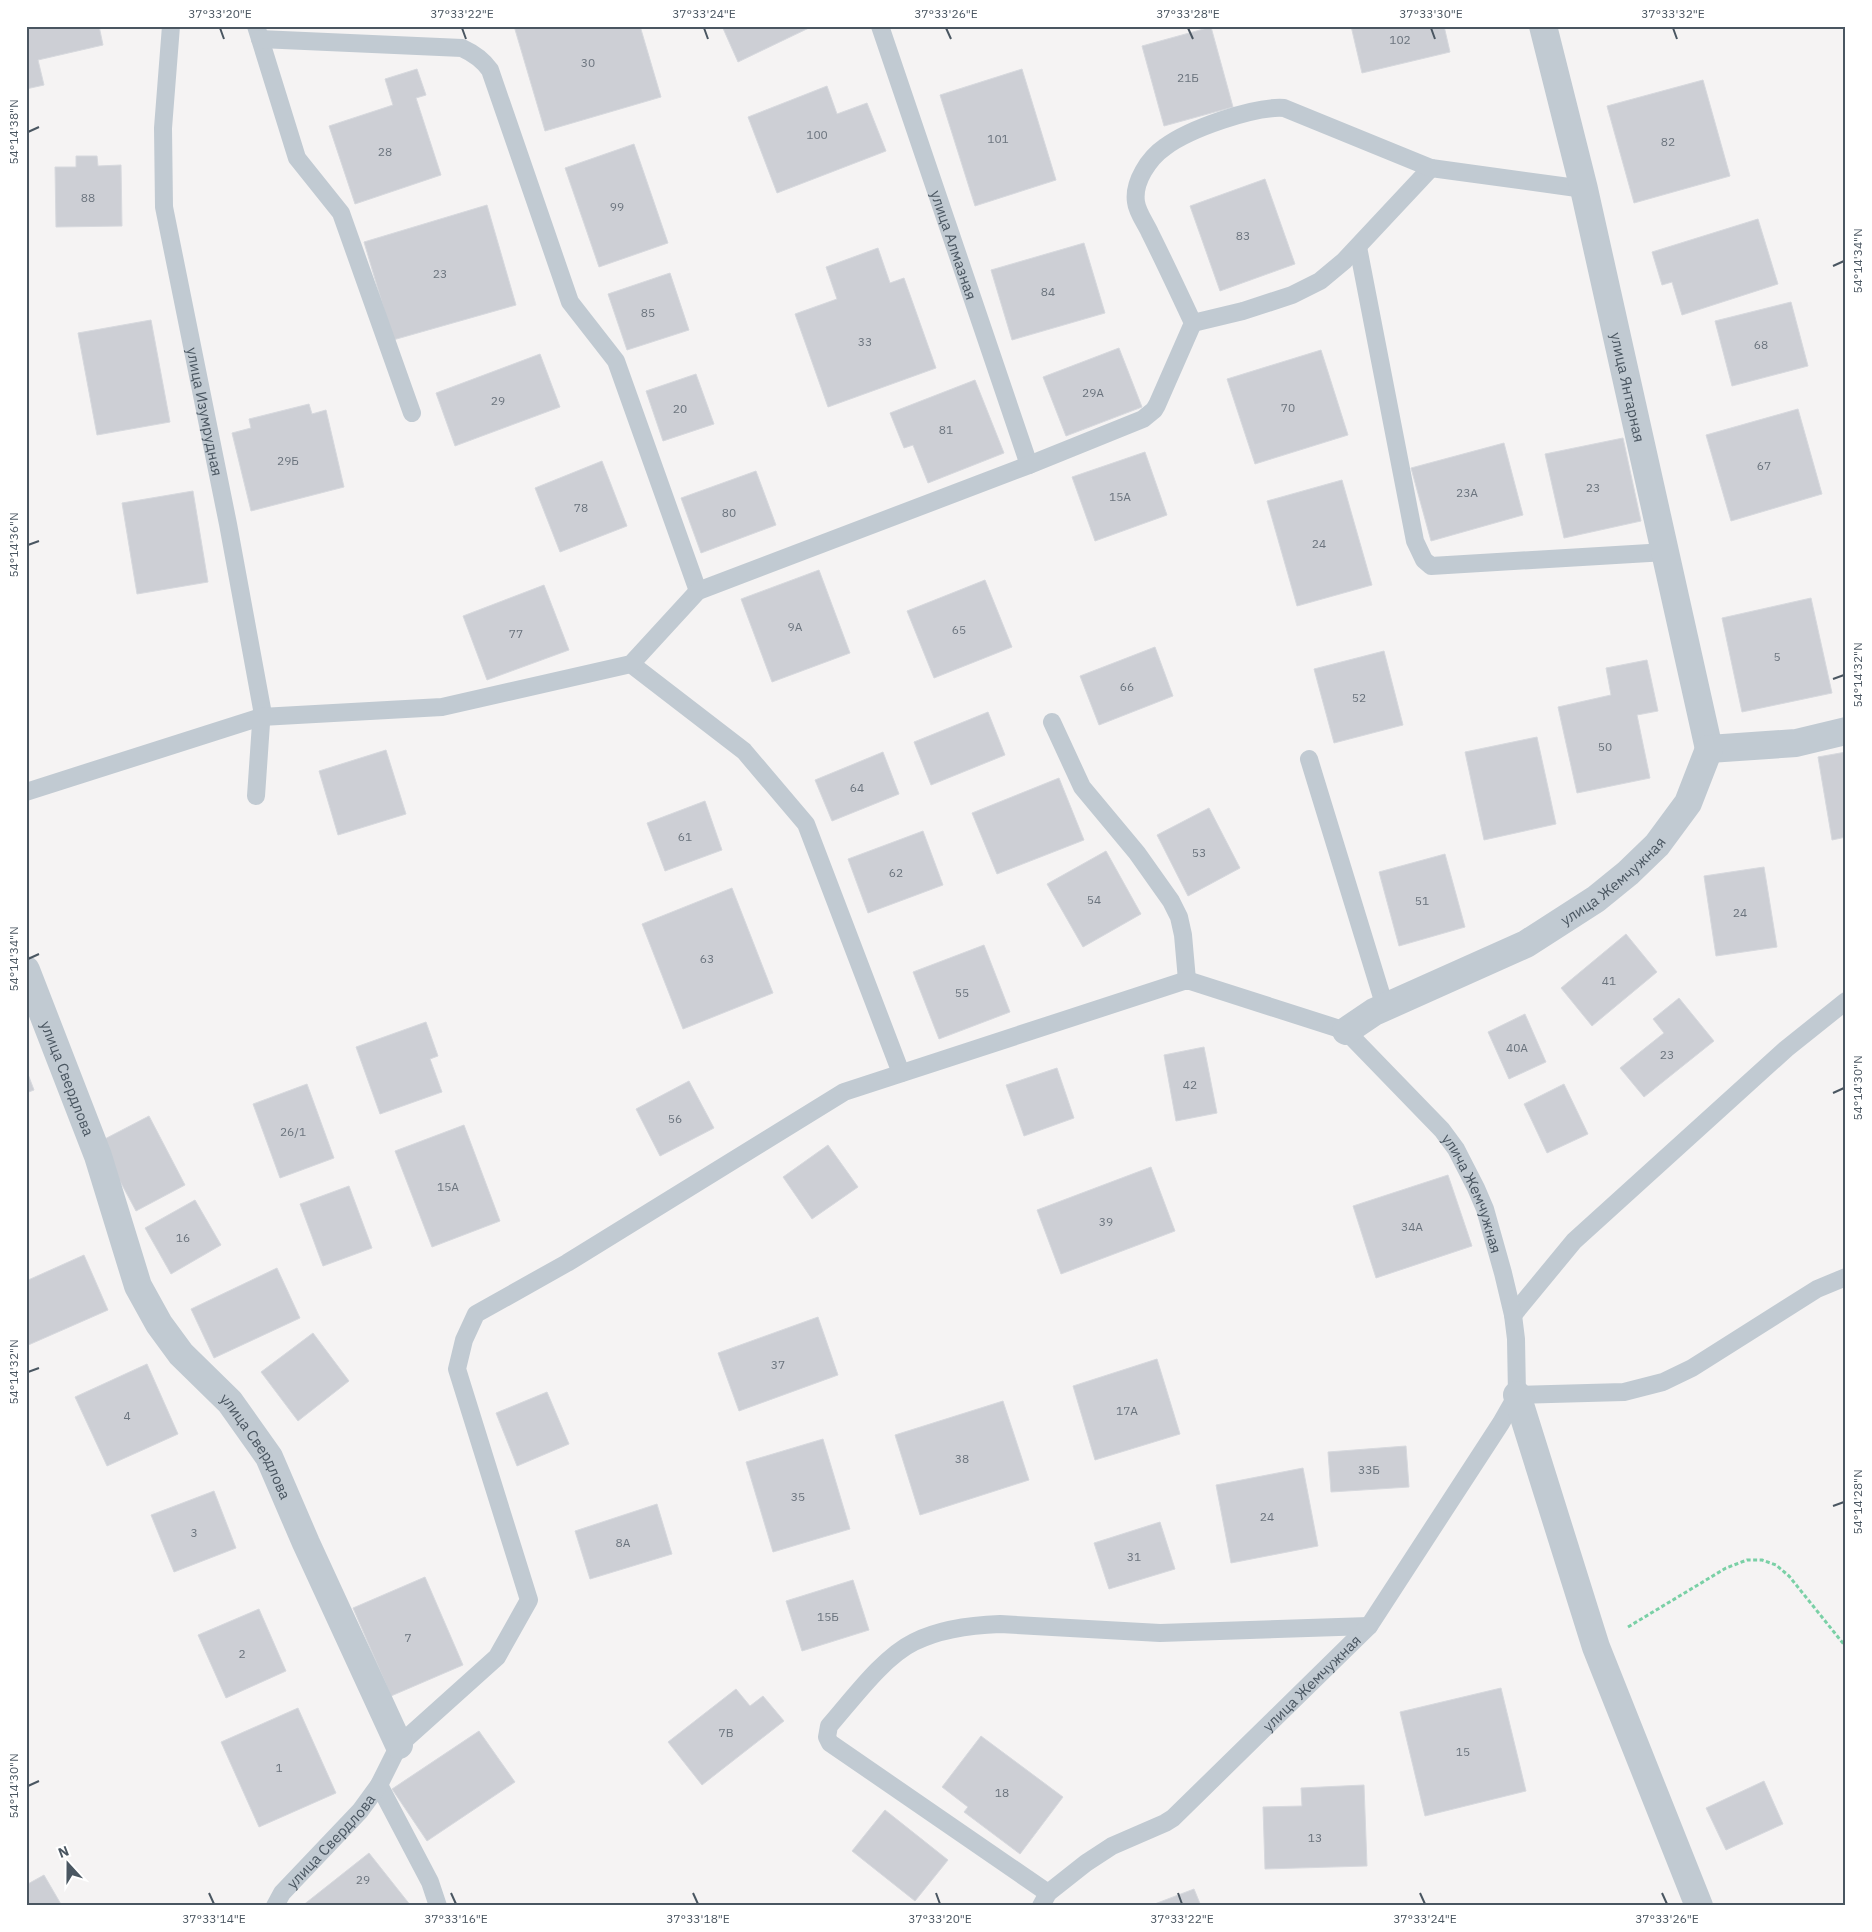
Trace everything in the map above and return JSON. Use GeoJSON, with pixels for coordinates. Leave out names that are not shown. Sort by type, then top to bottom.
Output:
{"type":"FeatureCollection","features":[{"type":"Feature","properties":{"kind":"street","name":"улица Янтарная"},"geometry":{"type":"LineString","coordinates":[[1543,26],[1584,189],[1709,749]]}},
{"type":"Feature","properties":{"kind":"street"},"geometry":{"type":"LineString","coordinates":[[1709,749],[1796,742],[1846,730]]}},
{"type":"Feature","properties":{"kind":"street","name":"улица Жемчужная"},"geometry":{"type":"LineString","coordinates":[[1346,1031],[1374,1012],[1526,944],[1596,898],[1628,873],[1657,845],[1688,803],[1709,749]]}},
{"type":"Feature","properties":{"kind":"street","name":"улица Свердлова"},"geometry":{"type":"LineString","coordinates":[[26,970],[98,1156],[138,1286],[159,1324],[181,1354],[230,1402],[269,1457],[306,1543],[399,1745]]}},
{"type":"Feature","properties":{"kind":"street"},"geometry":{"type":"LineString","coordinates":[[1517,1395],[1596,1647],[1699,1906]]}},
{"type":"Feature","properties":{"kind":"lane","name":"улица Изумрудная"},"geometry":{"type":"LineString","coordinates":[[171,26],[163,128],[164,207],[230,534],[262,709],[256,796]]}},
{"type":"Feature","properties":{"kind":"lane","name":"улица Алмазная"},"geometry":{"type":"LineString","coordinates":[[880,26],[1029,465]]}},
{"type":"Feature","properties":{"kind":"lane"},"geometry":{"type":"LineString","coordinates":[[412,413],[341,213],[297,158],[258,33],[462,48],[487,65],[570,302],[616,361],[698,591]]}},
{"type":"Feature","properties":{"kind":"lane"},"geometry":{"type":"LineString","coordinates":[[26,792],[261,717],[442,707],[631,664],[698,591],[1029,465],[1149,415],[1159,400],[1193,323],[1136,203],[1136,192],[1143,171],[1150,161],[1180,137],[1226,120],[1269,108],[1284,108],[1431,168],[1584,189]]}},
{"type":"Feature","properties":{"kind":"lane"},"geometry":{"type":"LineString","coordinates":[[1193,323],[1243,311],[1292,295],[1320,281],[1358,247],[1431,168]]}},
{"type":"Feature","properties":{"kind":"lane"},"geometry":{"type":"LineString","coordinates":[[1358,247],[1415,541],[1420,554],[1428,565],[1666,552]]}},
{"type":"Feature","properties":{"kind":"lane"},"geometry":{"type":"LineString","coordinates":[[631,664],[744,750],[806,824],[901,1073]]}},
{"type":"Feature","properties":{"kind":"lane"},"geometry":{"type":"LineString","coordinates":[[1052,722],[1082,787],[1137,853],[1171,901],[1179,917],[1183,935],[1187,980]]}},
{"type":"Feature","properties":{"kind":"lane"},"geometry":{"type":"LineString","coordinates":[[1309,759],[1385,1007]]}},
{"type":"Feature","properties":{"kind":"lane"},"geometry":{"type":"LineString","coordinates":[[399,1745],[496,1657],[529,1600],[458,1369],[464,1340],[476,1314],[567,1263],[844,1092],[901,1073],[1187,980],[1346,1031]]}},
{"type":"Feature","properties":{"kind":"lane"},"geometry":{"type":"LineString","coordinates":[[1513,1315],[1574,1241],[1779,1056],[1846,1001]]}},
{"type":"Feature","properties":{"kind":"lane","name":"улича Жемчужная"},"geometry":{"type":"LineString","coordinates":[[1346,1031],[1442,1130],[1456,1148],[1485,1209],[1513,1315],[1517,1395]]}},
{"type":"Feature","properties":{"kind":"lane"},"geometry":{"type":"LineString","coordinates":[[1517,1395],[1624,1392],[1663,1382],[1692,1368],[1817,1289],[1846,1278]]}},
{"type":"Feature","properties":{"kind":"lane","name":"улица Жемчужная"},"geometry":{"type":"LineString","coordinates":[[1044,1899],[1072,1873],[1112,1846],[1173,1818],[1369,1626],[1501,1423],[1517,1395]]}},
{"type":"Feature","properties":{"kind":"lane"},"geometry":{"type":"LineString","coordinates":[[1044,1899],[830,1743],[827,1737],[829,1726],[883,1666],[912,1643],[924,1637],[968,1626],[1000,1624],[1160,1633],[1369,1626]]}},
{"type":"Feature","properties":{"kind":"lane","name":"улица Свердлова"},"geometry":{"type":"LineString","coordinates":[[275,1906],[282,1893],[360,1811],[379,1785],[399,1745]]}},
{"type":"Feature","properties":{"kind":"lane"},"geometry":{"type":"LineString","coordinates":[[379,1785],[430,1882],[438,1906]]}},
{"type":"Feature","properties":{"kind":"path"},"geometry":{"type":"LineString","coordinates":[[1596,1647],[1726,1568],[1747,1560],[1769,1563],[1783,1570],[1846,1647]]}},
{"type":"Feature","properties":{"kind":"building"},"geometry":{"type":"Polygon","coordinates":[[[26,26],[99,26],[103,45],[38,60],[44,85],[26,89],[26,26]]]}},
{"type":"Feature","properties":{"kind":"building"},"geometry":{"type":"Polygon","coordinates":[[[514,26],[640,26],[661,97],[545,131],[514,26]]]}},
{"type":"Feature","properties":{"kind":"building"},"geometry":{"type":"Polygon","coordinates":[[[722,26],[813,26],[738,62],[722,26]]]}},
{"type":"Feature","properties":{"kind":"building"},"geometry":{"type":"Polygon","coordinates":[[[1351,26],[1444,26],[1450,52],[1362,73],[1351,26]]]}},
{"type":"Feature","properties":{"kind":"building"},"geometry":{"type":"Polygon","coordinates":[[[1211,27],[1233,107],[1164,126],[1142,46],[1211,27]]]}},
{"type":"Feature","properties":{"kind":"building"},"geometry":{"type":"Polygon","coordinates":[[[417,69],[426,95],[416,98],[441,175],[355,204],[329,126],[393,105],[385,79],[417,69]]]}},
{"type":"Feature","properties":{"kind":"building"},"geometry":{"type":"Polygon","coordinates":[[[1022,69],[1056,180],[975,206],[940,95],[1022,69]]]}},
{"type":"Feature","properties":{"kind":"building"},"geometry":{"type":"Polygon","coordinates":[[[1703,80],[1730,176],[1634,203],[1607,106],[1703,80]]]}},
{"type":"Feature","properties":{"kind":"building"},"geometry":{"type":"Polygon","coordinates":[[[827,86],[837,114],[867,103],[886,151],[777,193],[748,117],[827,86]]]}},
{"type":"Feature","properties":{"kind":"building"},"geometry":{"type":"Polygon","coordinates":[[[634,144],[668,243],[599,267],[565,168],[634,144]]]}},
{"type":"Feature","properties":{"kind":"building"},"geometry":{"type":"Polygon","coordinates":[[[76,156],[97,156],[98,166],[121,165],[122,226],[56,227],[55,167],[76,167],[76,156]]]}},
{"type":"Feature","properties":{"kind":"building"},"geometry":{"type":"Polygon","coordinates":[[[1265,179],[1295,264],[1220,291],[1190,206],[1265,179]]]}},
{"type":"Feature","properties":{"kind":"building"},"geometry":{"type":"Polygon","coordinates":[[[487,205],[516,305],[393,340],[364,242],[487,205]]]}},
{"type":"Feature","properties":{"kind":"building"},"geometry":{"type":"Polygon","coordinates":[[[1758,219],[1778,284],[1682,315],[1672,282],[1662,285],[1652,252],[1758,219]]]}},
{"type":"Feature","properties":{"kind":"building"},"geometry":{"type":"Polygon","coordinates":[[[1084,243],[1105,313],[1012,340],[991,270],[1084,243]]]}},
{"type":"Feature","properties":{"kind":"building"},"geometry":{"type":"Polygon","coordinates":[[[878,248],[890,283],[904,278],[936,368],[828,407],[795,314],[837,299],[826,267],[878,248]]]}},
{"type":"Feature","properties":{"kind":"building"},"geometry":{"type":"Polygon","coordinates":[[[670,273],[689,330],[627,350],[608,294],[670,273]]]}},
{"type":"Feature","properties":{"kind":"building"},"geometry":{"type":"Polygon","coordinates":[[[1791,302],[1808,366],[1732,386],[1715,321],[1791,302]]]}},
{"type":"Feature","properties":{"kind":"building"},"geometry":{"type":"Polygon","coordinates":[[[151,320],[170,422],[97,435],[78,333],[151,320]]]}},
{"type":"Feature","properties":{"kind":"building"},"geometry":{"type":"Polygon","coordinates":[[[1119,348],[1142,407],[1066,436],[1043,377],[1119,348]]]}},
{"type":"Feature","properties":{"kind":"building"},"geometry":{"type":"Polygon","coordinates":[[[1321,350],[1348,435],[1255,464],[1227,379],[1321,350]]]}},
{"type":"Feature","properties":{"kind":"building"},"geometry":{"type":"Polygon","coordinates":[[[540,354],[560,407],[455,446],[436,393],[540,354]]]}},
{"type":"Feature","properties":{"kind":"building"},"geometry":{"type":"Polygon","coordinates":[[[696,374],[714,424],[663,441],[646,391],[696,374]]]}},
{"type":"Feature","properties":{"kind":"building"},"geometry":{"type":"Polygon","coordinates":[[[975,380],[1004,453],[928,483],[913,445],[904,448],[890,413],[975,380]]]}},
{"type":"Feature","properties":{"kind":"building"},"geometry":{"type":"Polygon","coordinates":[[[309,404],[312,414],[326,410],[344,487],[251,511],[232,433],[251,428],[249,419],[309,404]]]}},
{"type":"Feature","properties":{"kind":"building"},"geometry":{"type":"Polygon","coordinates":[[[1798,409],[1822,494],[1731,521],[1706,435],[1798,409]]]}},
{"type":"Feature","properties":{"kind":"building"},"geometry":{"type":"Polygon","coordinates":[[[1623,438],[1641,521],[1564,538],[1545,454],[1623,438]]]}},
{"type":"Feature","properties":{"kind":"building"},"geometry":{"type":"Polygon","coordinates":[[[1504,443],[1523,515],[1431,541],[1411,468],[1504,443]]]}},
{"type":"Feature","properties":{"kind":"building"},"geometry":{"type":"Polygon","coordinates":[[[1145,452],[1167,515],[1095,541],[1072,477],[1145,452]]]}},
{"type":"Feature","properties":{"kind":"building"},"geometry":{"type":"Polygon","coordinates":[[[602,461],[627,526],[560,552],[535,488],[602,461]]]}},
{"type":"Feature","properties":{"kind":"building"},"geometry":{"type":"Polygon","coordinates":[[[756,471],[776,525],[701,553],[681,498],[756,471]]]}},
{"type":"Feature","properties":{"kind":"building"},"geometry":{"type":"Polygon","coordinates":[[[1342,480],[1372,585],[1297,606],[1267,501],[1342,480]]]}},
{"type":"Feature","properties":{"kind":"building"},"geometry":{"type":"Polygon","coordinates":[[[193,491],[208,582],[137,594],[122,503],[193,491]]]}},
{"type":"Feature","properties":{"kind":"building"},"geometry":{"type":"Polygon","coordinates":[[[819,570],[850,653],[772,682],[741,599],[819,570]]]}},
{"type":"Feature","properties":{"kind":"building"},"geometry":{"type":"Polygon","coordinates":[[[985,580],[1012,647],[934,678],[907,611],[985,580]]]}},
{"type":"Feature","properties":{"kind":"building"},"geometry":{"type":"Polygon","coordinates":[[[544,585],[569,650],[487,680],[463,616],[544,585]]]}},
{"type":"Feature","properties":{"kind":"building"},"geometry":{"type":"Polygon","coordinates":[[[1811,598],[1832,693],[1742,712],[1722,618],[1811,598]]]}},
{"type":"Feature","properties":{"kind":"building"},"geometry":{"type":"Polygon","coordinates":[[[1155,647],[1173,696],[1099,725],[1080,676],[1155,647]]]}},
{"type":"Feature","properties":{"kind":"building"},"geometry":{"type":"Polygon","coordinates":[[[1384,651],[1403,725],[1334,743],[1314,669],[1384,651]]]}},
{"type":"Feature","properties":{"kind":"building"},"geometry":{"type":"Polygon","coordinates":[[[1647,660],[1658,711],[1637,715],[1650,778],[1577,793],[1558,707],[1611,695],[1606,668],[1647,660]]]}},
{"type":"Feature","properties":{"kind":"building"},"geometry":{"type":"Polygon","coordinates":[[[988,712],[1005,755],[931,785],[914,742],[988,712]]]}},
{"type":"Feature","properties":{"kind":"building"},"geometry":{"type":"Polygon","coordinates":[[[1537,737],[1556,824],[1484,840],[1465,752],[1537,737]]]}},
{"type":"Feature","properties":{"kind":"building"},"geometry":{"type":"Polygon","coordinates":[[[386,750],[406,814],[338,835],[319,771],[386,750]]]}},
{"type":"Feature","properties":{"kind":"building"},"geometry":{"type":"Polygon","coordinates":[[[883,752],[899,794],[832,821],[815,780],[883,752]]]}},
{"type":"Feature","properties":{"kind":"building"},"geometry":{"type":"Polygon","coordinates":[[[1846,752],[1846,837],[1832,840],[1818,757],[1846,752]]]}},
{"type":"Feature","properties":{"kind":"building"},"geometry":{"type":"Polygon","coordinates":[[[1059,778],[1084,840],[997,874],[972,813],[1059,778]]]}},
{"type":"Feature","properties":{"kind":"building"},"geometry":{"type":"Polygon","coordinates":[[[705,801],[722,850],[665,871],[647,823],[705,801]]]}},
{"type":"Feature","properties":{"kind":"building"},"geometry":{"type":"Polygon","coordinates":[[[1209,808],[1240,868],[1188,896],[1157,835],[1209,808]]]}},
{"type":"Feature","properties":{"kind":"building"},"geometry":{"type":"Polygon","coordinates":[[[923,831],[943,885],[868,913],[848,859],[923,831]]]}},
{"type":"Feature","properties":{"kind":"building"},"geometry":{"type":"Polygon","coordinates":[[[1106,851],[1141,914],[1083,947],[1047,884],[1106,851]]]}},
{"type":"Feature","properties":{"kind":"building"},"geometry":{"type":"Polygon","coordinates":[[[1445,854],[1465,927],[1399,946],[1379,872],[1445,854]]]}},
{"type":"Feature","properties":{"kind":"building"},"geometry":{"type":"Polygon","coordinates":[[[1764,867],[1777,947],[1716,956],[1704,876],[1764,867]]]}},
{"type":"Feature","properties":{"kind":"building"},"geometry":{"type":"Polygon","coordinates":[[[732,888],[773,993],[683,1029],[642,924],[732,888]]]}},
{"type":"Feature","properties":{"kind":"building"},"geometry":{"type":"Polygon","coordinates":[[[1626,934],[1657,972],[1592,1026],[1561,988],[1626,934]]]}},
{"type":"Feature","properties":{"kind":"building"},"geometry":{"type":"Polygon","coordinates":[[[984,945],[1010,1012],[939,1039],[913,972],[984,945]]]}},
{"type":"Feature","properties":{"kind":"building"},"geometry":{"type":"Polygon","coordinates":[[[1679,998],[1714,1041],[1644,1097],[1620,1068],[1664,1033],[1653,1019],[1679,998]]]}},
{"type":"Feature","properties":{"kind":"building"},"geometry":{"type":"Polygon","coordinates":[[[1525,1014],[1546,1062],[1509,1079],[1488,1032],[1525,1014]]]}},
{"type":"Feature","properties":{"kind":"building"},"geometry":{"type":"Polygon","coordinates":[[[426,1022],[438,1056],[430,1059],[442,1092],[380,1114],[356,1047],[426,1022]]]}},
{"type":"Feature","properties":{"kind":"building"},"geometry":{"type":"Polygon","coordinates":[[[1204,1047],[1217,1113],[1176,1121],[1164,1055],[1204,1047]]]}},
{"type":"Feature","properties":{"kind":"building"},"geometry":{"type":"Polygon","coordinates":[[[1057,1068],[1074,1118],[1024,1136],[1006,1085],[1057,1068]]]}},
{"type":"Feature","properties":{"kind":"building"},"geometry":{"type":"Polygon","coordinates":[[[26,1069],[34,1090],[26,1093],[26,1069]]]}},
{"type":"Feature","properties":{"kind":"building"},"geometry":{"type":"Polygon","coordinates":[[[689,1081],[714,1128],[660,1156],[636,1109],[689,1081]]]}},
{"type":"Feature","properties":{"kind":"building"},"geometry":{"type":"Polygon","coordinates":[[[307,1084],[334,1158],[280,1178],[253,1104],[307,1084]]]}},
{"type":"Feature","properties":{"kind":"building"},"geometry":{"type":"Polygon","coordinates":[[[1564,1084],[1588,1134],[1547,1153],[1524,1104],[1564,1084]]]}},
{"type":"Feature","properties":{"kind":"building"},"geometry":{"type":"Polygon","coordinates":[[[149,1116],[185,1185],[136,1211],[99,1142],[149,1116]]]}},
{"type":"Feature","properties":{"kind":"building"},"geometry":{"type":"Polygon","coordinates":[[[464,1125],[500,1221],[432,1247],[395,1151],[464,1125]]]}},
{"type":"Feature","properties":{"kind":"building"},"geometry":{"type":"Polygon","coordinates":[[[828,1145],[858,1187],[812,1219],[783,1177],[828,1145]]]}},
{"type":"Feature","properties":{"kind":"building"},"geometry":{"type":"Polygon","coordinates":[[[1151,1167],[1175,1231],[1061,1274],[1037,1210],[1151,1167]]]}},
{"type":"Feature","properties":{"kind":"building"},"geometry":{"type":"Polygon","coordinates":[[[1448,1175],[1472,1246],[1376,1278],[1353,1206],[1448,1175]]]}},
{"type":"Feature","properties":{"kind":"building"},"geometry":{"type":"Polygon","coordinates":[[[349,1186],[372,1248],[323,1266],[300,1204],[349,1186]]]}},
{"type":"Feature","properties":{"kind":"building"},"geometry":{"type":"Polygon","coordinates":[[[195,1200],[221,1245],[171,1274],[145,1228],[195,1200]]]}},
{"type":"Feature","properties":{"kind":"building"},"geometry":{"type":"Polygon","coordinates":[[[84,1255],[108,1310],[26,1346],[26,1281],[84,1255]]]}},
{"type":"Feature","properties":{"kind":"building"},"geometry":{"type":"Polygon","coordinates":[[[277,1268],[300,1318],[214,1358],[191,1309],[277,1268]]]}},
{"type":"Feature","properties":{"kind":"building"},"geometry":{"type":"Polygon","coordinates":[[[818,1317],[838,1375],[739,1411],[718,1353],[818,1317]]]}},
{"type":"Feature","properties":{"kind":"building"},"geometry":{"type":"Polygon","coordinates":[[[313,1333],[349,1381],[298,1421],[261,1372],[313,1333]]]}},
{"type":"Feature","properties":{"kind":"building"},"geometry":{"type":"Polygon","coordinates":[[[1157,1359],[1180,1434],[1095,1460],[1073,1386],[1157,1359]]]}},
{"type":"Feature","properties":{"kind":"building"},"geometry":{"type":"Polygon","coordinates":[[[147,1364],[178,1434],[107,1466],[75,1397],[147,1364]]]}},
{"type":"Feature","properties":{"kind":"building"},"geometry":{"type":"Polygon","coordinates":[[[547,1392],[569,1444],[517,1466],[496,1413],[547,1392]]]}},
{"type":"Feature","properties":{"kind":"building"},"geometry":{"type":"Polygon","coordinates":[[[1003,1401],[1029,1480],[920,1515],[895,1435],[1003,1401]]]}},
{"type":"Feature","properties":{"kind":"building"},"geometry":{"type":"Polygon","coordinates":[[[823,1439],[850,1529],[773,1552],[746,1462],[823,1439]]]}},
{"type":"Feature","properties":{"kind":"building"},"geometry":{"type":"Polygon","coordinates":[[[1406,1446],[1409,1487],[1331,1492],[1328,1452],[1406,1446]]]}},
{"type":"Feature","properties":{"kind":"building"},"geometry":{"type":"Polygon","coordinates":[[[1303,1468],[1318,1546],[1231,1563],[1216,1485],[1303,1468]]]}},
{"type":"Feature","properties":{"kind":"building"},"geometry":{"type":"Polygon","coordinates":[[[214,1491],[236,1548],[174,1572],[151,1515],[214,1491]]]}},
{"type":"Feature","properties":{"kind":"building"},"geometry":{"type":"Polygon","coordinates":[[[657,1504],[672,1554],[590,1579],[575,1531],[657,1504]]]}},
{"type":"Feature","properties":{"kind":"building"},"geometry":{"type":"Polygon","coordinates":[[[1160,1522],[1175,1569],[1109,1589],[1094,1543],[1160,1522]]]}},
{"type":"Feature","properties":{"kind":"building"},"geometry":{"type":"Polygon","coordinates":[[[425,1577],[463,1665],[391,1696],[353,1608],[425,1577]]]}},
{"type":"Feature","properties":{"kind":"building"},"geometry":{"type":"Polygon","coordinates":[[[853,1580],[869,1630],[802,1651],[786,1601],[853,1580]]]}},
{"type":"Feature","properties":{"kind":"building"},"geometry":{"type":"Polygon","coordinates":[[[259,1609],[286,1671],[226,1698],[198,1635],[259,1609]]]}},
{"type":"Feature","properties":{"kind":"building"},"geometry":{"type":"Polygon","coordinates":[[[1501,1688],[1526,1791],[1425,1816],[1400,1712],[1501,1688]]]}},
{"type":"Feature","properties":{"kind":"building"},"geometry":{"type":"Polygon","coordinates":[[[736,1689],[750,1706],[763,1696],[784,1721],[702,1785],[668,1742],[736,1689]]]}},
{"type":"Feature","properties":{"kind":"building"},"geometry":{"type":"Polygon","coordinates":[[[298,1708],[336,1793],[259,1827],[221,1742],[298,1708]]]}},
{"type":"Feature","properties":{"kind":"building"},"geometry":{"type":"Polygon","coordinates":[[[479,1731],[515,1782],[427,1841],[392,1789],[479,1731]]]}},
{"type":"Feature","properties":{"kind":"building"},"geometry":{"type":"Polygon","coordinates":[[[981,1736],[1063,1797],[1020,1854],[964,1812],[968,1807],[942,1787],[981,1736]]]}},
{"type":"Feature","properties":{"kind":"building"},"geometry":{"type":"Polygon","coordinates":[[[1764,1781],[1783,1824],[1726,1850],[1706,1808],[1764,1781]]]}},
{"type":"Feature","properties":{"kind":"building"},"geometry":{"type":"Polygon","coordinates":[[[1364,1785],[1367,1866],[1265,1869],[1263,1807],[1302,1806],[1301,1788],[1364,1785]]]}},
{"type":"Feature","properties":{"kind":"building"},"geometry":{"type":"Polygon","coordinates":[[[885,1810],[948,1860],[915,1901],[852,1851],[885,1810]]]}},
{"type":"Feature","properties":{"kind":"building"},"geometry":{"type":"Polygon","coordinates":[[[369,1853],[411,1906],[302,1906],[369,1853]]]}},
{"type":"Feature","properties":{"kind":"building"},"geometry":{"type":"Polygon","coordinates":[[[44,1875],[62,1906],[26,1906],[26,1885],[44,1875]]]}},
{"type":"Feature","properties":{"kind":"building"},"geometry":{"type":"Polygon","coordinates":[[[1194,1889],[1201,1906],[1152,1906],[1152,1905],[1194,1889]]]}}]}
